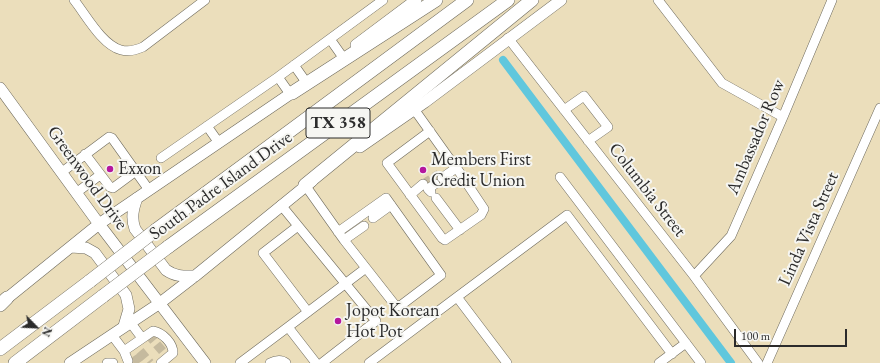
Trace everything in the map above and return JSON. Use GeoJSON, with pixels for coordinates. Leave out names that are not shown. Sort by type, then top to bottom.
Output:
{"type":"FeatureCollection","features":[{"type":"Feature","properties":{"kind":"highway"},"geometry":{"type":"LineString","coordinates":[[291,94],[436,0]]}},
{"type":"Feature","properties":{"kind":"highway","name":"South Padre Island Drive"},"geometry":{"type":"LineString","coordinates":[[0,349],[156,230],[467,0]]}},
{"type":"Feature","properties":{"kind":"highway","name":"South Padre Island Drive"},"geometry":{"type":"LineString","coordinates":[[15,363],[168,247],[508,0]]}},
{"type":"Feature","properties":{"kind":"highway"},"geometry":{"type":"LineString","coordinates":[[305,185],[532,0]]}},
{"type":"Feature","properties":{"kind":"main road"},"geometry":{"type":"LineString","coordinates":[[2,302],[99,224],[291,94],[416,0]]}},
{"type":"Feature","properties":{"kind":"main road"},"geometry":{"type":"LineString","coordinates":[[73,362],[112,334],[160,303],[305,185],[414,109],[561,0]]}},
{"type":"Feature","properties":{"kind":"main road","name":"Greenwood Drive"},"geometry":{"type":"LineString","coordinates":[[0,88],[99,224],[205,363]]}},
{"type":"Feature","properties":{"kind":"main road"},"geometry":{"type":"LineString","coordinates":[[137,198],[133,215],[135,229],[166,270],[173,275],[195,276]]}},
{"type":"Feature","properties":{"kind":"main road"},"geometry":{"type":"LineString","coordinates":[[71,247],[86,248],[95,253],[126,295],[129,309],[127,324]]}},
{"type":"Feature","properties":{"kind":"street"},"geometry":{"type":"LineString","coordinates":[[74,0],[104,39],[112,46],[122,51],[134,51],[143,47],[202,1]]}},
{"type":"Feature","properties":{"kind":"street"},"geometry":{"type":"LineString","coordinates":[[161,158],[278,77],[383,0]]}},
{"type":"Feature","properties":{"kind":"street"},"geometry":{"type":"LineString","coordinates":[[658,0],[722,83],[783,117]]}},
{"type":"Feature","properties":{"kind":"street","name":"Ambassador Row"},"geometry":{"type":"LineString","coordinates":[[694,276],[731,236],[832,0]]}},
{"type":"Feature","properties":{"kind":"street","name":"Columbia Street"},"geometry":{"type":"LineString","coordinates":[[508,38],[694,276],[758,363]]}},
{"type":"Feature","properties":{"kind":"street"},"geometry":{"type":"LineString","coordinates":[[330,39],[342,56]]}},
{"type":"Feature","properties":{"kind":"street"},"geometry":{"type":"LineString","coordinates":[[294,65],[306,82]]}},
{"type":"Feature","properties":{"kind":"street"},"geometry":{"type":"LineString","coordinates":[[278,77],[291,94]]}},
{"type":"Feature","properties":{"kind":"street"},"geometry":{"type":"LineString","coordinates":[[564,110],[584,96],[608,127],[588,141]]}},
{"type":"Feature","properties":{"kind":"street","name":"Linda Vista Street"},"geometry":{"type":"LineString","coordinates":[[767,363],[880,108]]}},
{"type":"Feature","properties":{"kind":"street"},"geometry":{"type":"LineString","coordinates":[[414,109],[430,131],[454,170],[484,209],[481,215],[445,240],[387,163],[430,131]]}},
{"type":"Feature","properties":{"kind":"street"},"geometry":{"type":"LineString","coordinates":[[207,126],[219,143]]}},
{"type":"Feature","properties":{"kind":"street"},"geometry":{"type":"LineString","coordinates":[[62,172],[109,137],[112,138],[149,190]]}},
{"type":"Feature","properties":{"kind":"street"},"geometry":{"type":"LineString","coordinates":[[85,154],[100,175],[112,188],[136,171]]}},
{"type":"Feature","properties":{"kind":"street"},"geometry":{"type":"LineString","coordinates":[[454,170],[436,185],[460,230]]}},
{"type":"Feature","properties":{"kind":"street"},"geometry":{"type":"LineString","coordinates":[[76,193],[100,175]]}},
{"type":"Feature","properties":{"kind":"street"},"geometry":{"type":"LineString","coordinates":[[560,176],[701,363]]}},
{"type":"Feature","properties":{"kind":"street"},"geometry":{"type":"LineString","coordinates":[[410,195],[423,184]]}},
{"type":"Feature","properties":{"kind":"street"},"geometry":{"type":"LineString","coordinates":[[305,185],[338,232],[395,305],[400,306],[441,275],[386,198],[338,232]]}},
{"type":"Feature","properties":{"kind":"street"},"geometry":{"type":"LineString","coordinates":[[369,363],[581,204]]}},
{"type":"Feature","properties":{"kind":"street"},"geometry":{"type":"LineString","coordinates":[[281,205],[376,321],[322,363]]}},
{"type":"Feature","properties":{"kind":"street"},"geometry":{"type":"LineString","coordinates":[[373,218],[391,205]]}},
{"type":"Feature","properties":{"kind":"street"},"geometry":{"type":"LineString","coordinates":[[567,215],[672,354]]}},
{"type":"Feature","properties":{"kind":"street"},"geometry":{"type":"LineString","coordinates":[[298,226],[263,253],[308,312]]}},
{"type":"Feature","properties":{"kind":"street"},"geometry":{"type":"LineString","coordinates":[[344,240],[364,226]]}},
{"type":"Feature","properties":{"kind":"street"},"geometry":{"type":"LineString","coordinates":[[240,363],[366,268]]}},
{"type":"Feature","properties":{"kind":"street"},"geometry":{"type":"LineString","coordinates":[[457,297],[507,363]]}},
{"type":"Feature","properties":{"kind":"street"},"geometry":{"type":"LineString","coordinates":[[127,324],[133,350]]}},
{"type":"Feature","properties":{"kind":"street"},"geometry":{"type":"LineString","coordinates":[[288,327],[316,363]]}},
{"type":"Feature","properties":{"kind":"street"},"geometry":{"type":"LineString","coordinates":[[133,350],[153,331],[161,332],[173,348]]}},
{"type":"Feature","properties":{"kind":"street"},"geometry":{"type":"LineString","coordinates":[[112,334],[133,350]]}},
{"type":"Feature","properties":{"kind":"street"},"geometry":{"type":"LineString","coordinates":[[165,359],[173,353],[173,348],[186,337]]}},
{"type":"Feature","properties":{"kind":"street"},"geometry":{"type":"LineString","coordinates":[[659,363],[686,343]]}},
{"type":"Feature","properties":{"kind":"street"},"geometry":{"type":"LineString","coordinates":[[270,363],[276,360],[283,360],[286,363]]}},
{"type":"Feature","properties":{"kind":"street"},"geometry":{"type":"LineString","coordinates":[[107,363],[113,363]]}},
{"type":"Feature","properties":{"kind":"waterway"},"geometry":{"type":"LineString","coordinates":[[503,60],[731,363]]}},
{"type":"Feature","properties":{"kind":"tunnel"},"geometry":{"type":"LineString","coordinates":[[423,184],[439,174]]}},
{"type":"Feature","properties":{"kind":"tunnel"},"geometry":{"type":"LineString","coordinates":[[148,334],[164,353]]}},
{"type":"Feature","properties":{"kind":"tunnel"},"geometry":{"type":"LineString","coordinates":[[140,351],[150,363]]}},
{"type":"Feature","properties":{"kind":"tunnel"},"geometry":{"type":"LineString","coordinates":[[134,356],[139,363]]}},
{"type":"Feature","properties":{"kind":"place","name":"Exxon"},"geometry":{"type":"Point","coordinates":[110,169]}},
{"type":"Feature","properties":{"kind":"place","name":"Members First Credit Union"},"geometry":{"type":"Point","coordinates":[423,170]}},
{"type":"Feature","properties":{"kind":"place","name":"Jopot Korean Hot Pot"},"geometry":{"type":"Point","coordinates":[338,321]}}]}
